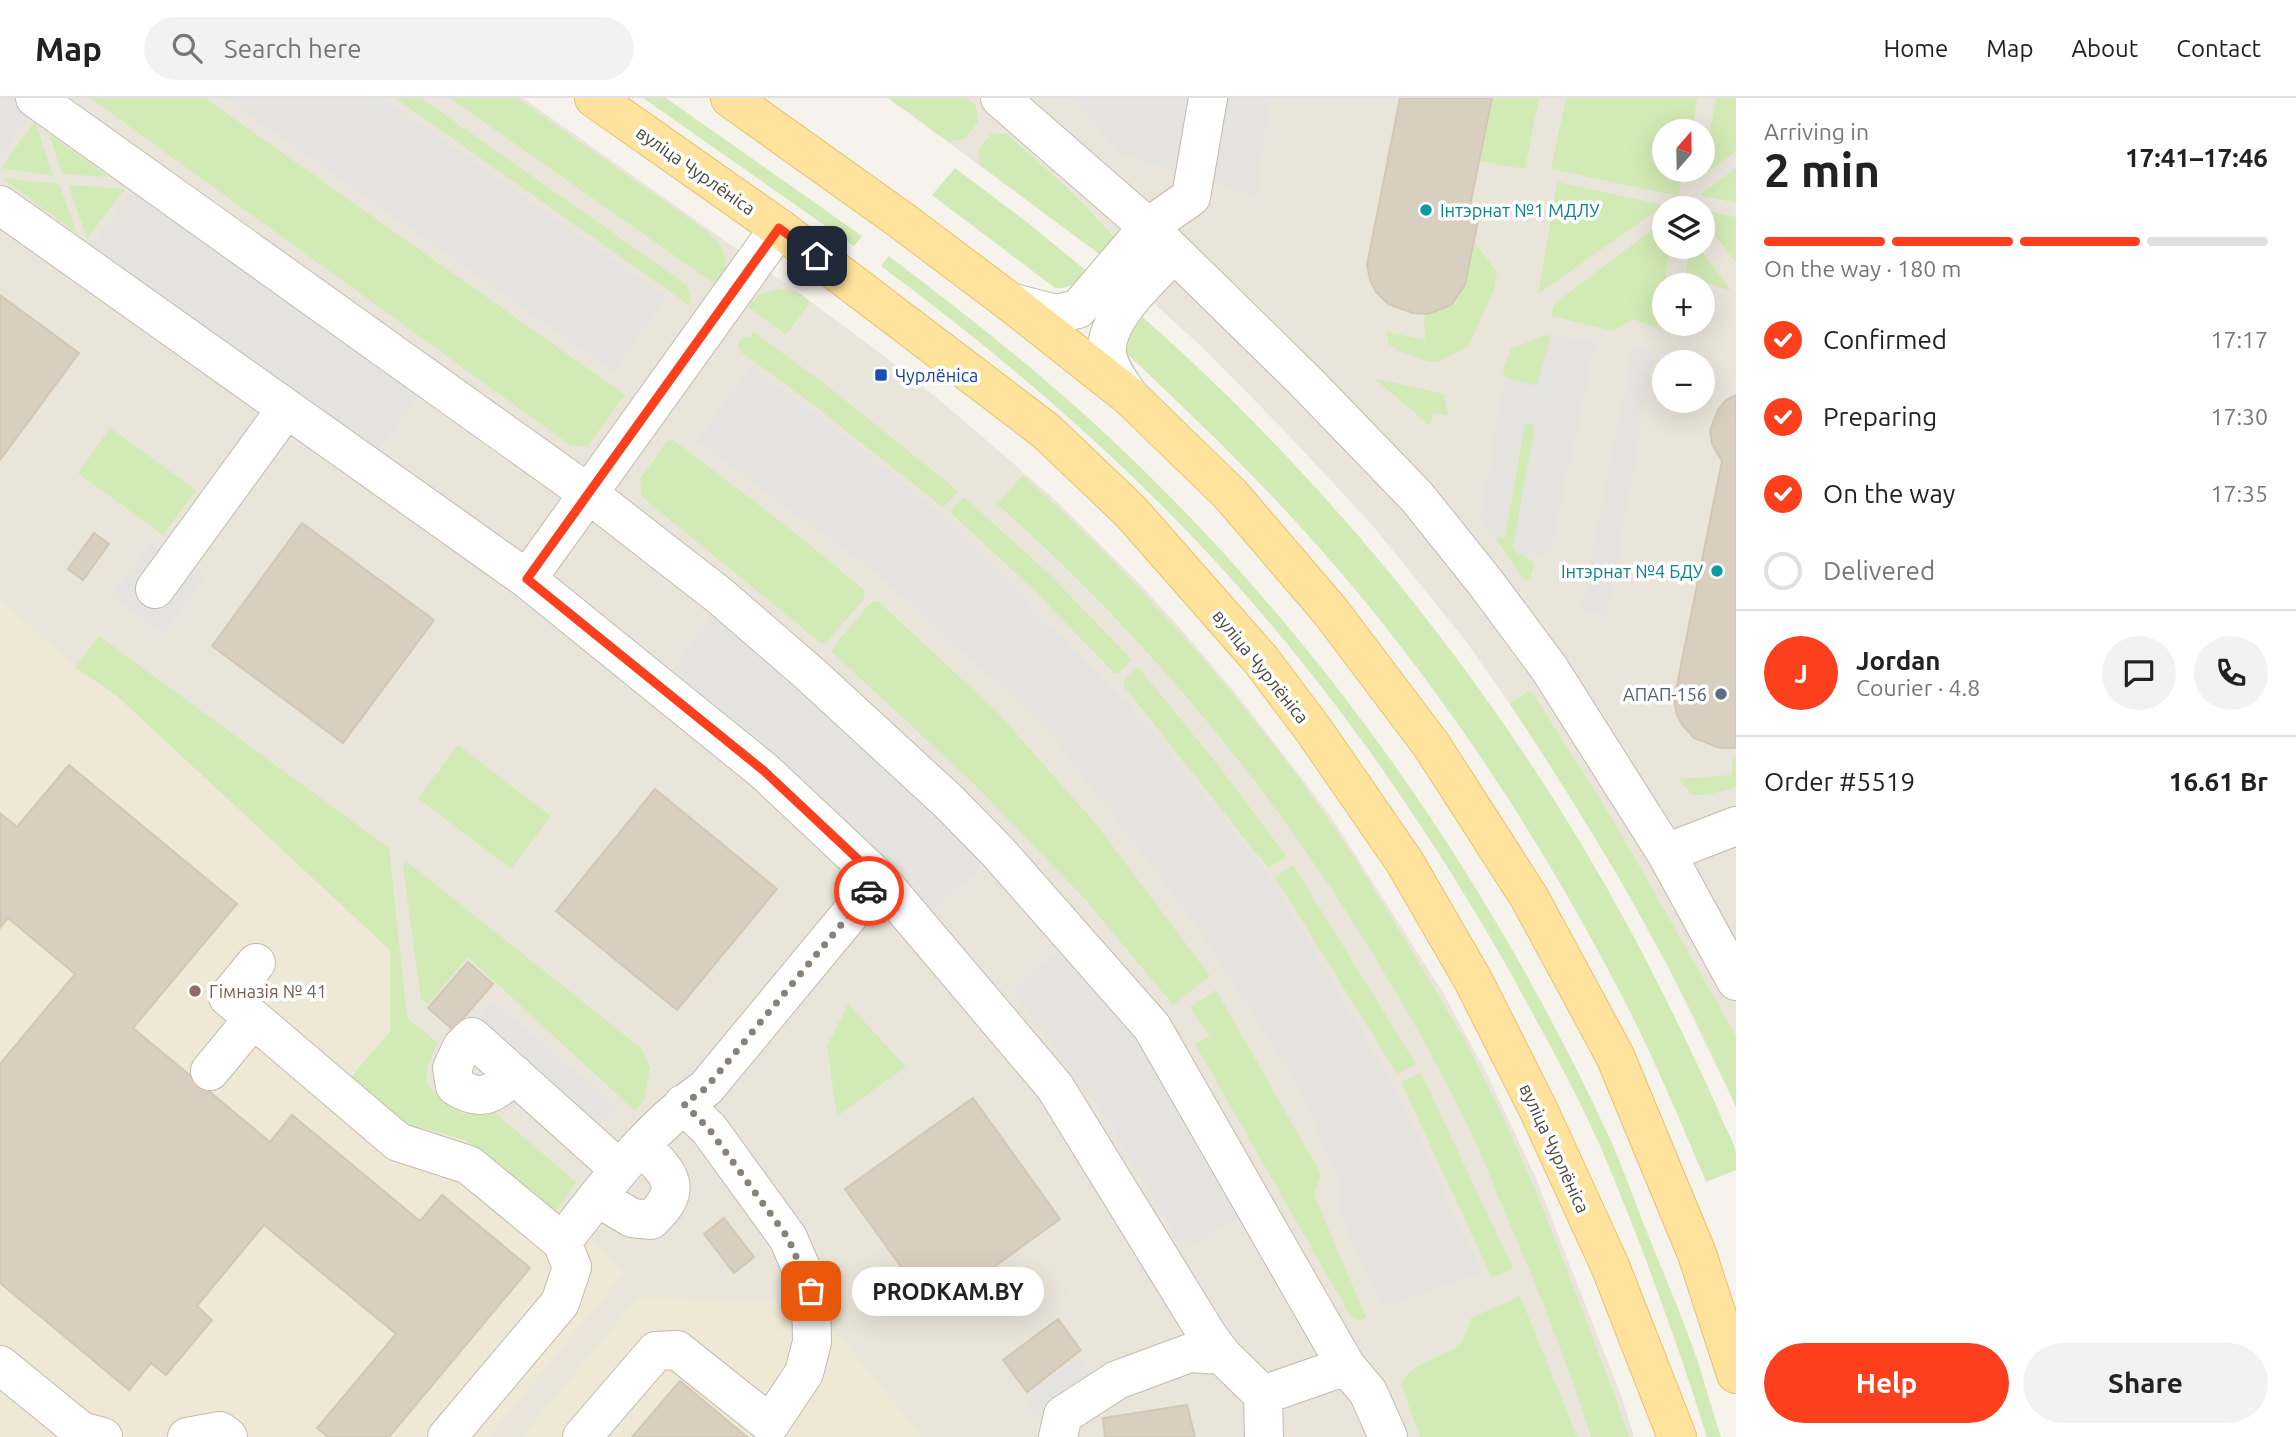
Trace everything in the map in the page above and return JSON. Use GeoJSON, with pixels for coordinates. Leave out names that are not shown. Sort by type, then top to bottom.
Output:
{"type":"FeatureCollection","features":[{"type":"Feature","properties":{"kind":"main road","name":"вуліца Чурлёніса"},"geometry":{"type":"LineString","coordinates":[[594,98],[779,228],[1045,431],[1130,512],[1261,660],[1315,732],[1404,861],[1473,980],[1539,1111],[1610,1266],[1677,1437]]}},
{"type":"Feature","properties":{"kind":"main road"},"geometry":{"type":"LineString","coordinates":[[730,98],[901,220],[1129,396],[1230,494],[1331,612],[1432,746],[1529,897],[1615,1056],[1696,1254],[1736,1374]]}},
{"type":"Feature","properties":{"kind":"lane"},"geometry":{"type":"LineString","coordinates":[[35,98],[589,494],[720,596],[902,757],[998,852],[1152,1027],[1346,1366],[1368,1392],[1388,1437]]}},
{"type":"Feature","properties":{"kind":"lane"},"geometry":{"type":"LineString","coordinates":[[1000,98],[1161,240],[1307,382],[1417,497],[1549,668],[1665,853],[1736,981]]}},
{"type":"Feature","properties":{"kind":"lane"},"geometry":{"type":"LineString","coordinates":[[1129,396],[1110,365],[1107,347],[1114,326],[1133,297],[1161,240],[1191,197],[1208,98]]}},
{"type":"Feature","properties":{"kind":"lane"},"geometry":{"type":"LineString","coordinates":[[0,205],[527,579],[764,771],[879,879],[1055,1087],[1222,1355],[1263,1395],[1264,1437]]}},
{"type":"Feature","properties":{"kind":"lane"},"geometry":{"type":"LineString","coordinates":[[527,579],[779,228]]}},
{"type":"Feature","properties":{"kind":"lane"},"geometry":{"type":"LineString","coordinates":[[1010,302],[1056,314],[1078,309],[1161,240]]}},
{"type":"Feature","properties":{"kind":"lane"},"geometry":{"type":"LineString","coordinates":[[155,589],[286,409]]}},
{"type":"Feature","properties":{"kind":"lane"},"geometry":{"type":"LineString","coordinates":[[1665,853],[1736,826]]}},
{"type":"Feature","properties":{"kind":"lane"},"geometry":{"type":"LineString","coordinates":[[562,1242],[619,1170],[684,1104],[706,1088],[879,879]]}},
{"type":"Feature","properties":{"kind":"lane"},"geometry":{"type":"LineString","coordinates":[[256,963],[228,997],[398,1142],[468,1165],[562,1242],[572,1267],[560,1303],[447,1437]]}},
{"type":"Feature","properties":{"kind":"lane"},"geometry":{"type":"LineString","coordinates":[[210,1071],[253,1019]]}},
{"type":"Feature","properties":{"kind":"lane"},"geometry":{"type":"LineString","coordinates":[[472,1037],[619,1170]]}},
{"type":"Feature","properties":{"kind":"lane"},"geometry":{"type":"LineString","coordinates":[[582,1437],[656,1351],[677,1350],[770,1424],[804,1373],[812,1342],[811,1291],[788,1238],[709,1129],[684,1104]]}},
{"type":"Feature","properties":{"kind":"lane"},"geometry":{"type":"LineString","coordinates":[[1058,1437],[1063,1415],[1117,1380],[1191,1353],[1222,1355]]}},
{"type":"Feature","properties":{"kind":"lane"},"geometry":{"type":"LineString","coordinates":[[0,1365],[81,1431],[103,1437]]}},
{"type":"Feature","properties":{"kind":"lane"},"geometry":{"type":"LineString","coordinates":[[1263,1395],[1346,1366]]}},
{"type":"Feature","properties":{"kind":"lane"},"geometry":{"type":"LineString","coordinates":[[187,1437],[220,1431],[228,1437]]}},
{"type":"Feature","properties":{"kind":"shaded area"},"geometry":{"type":"Polygon","coordinates":[[[0,98],[523,98],[799,293],[949,408],[1052,497],[1138,582],[1238,696],[1330,815],[1442,991],[1487,1074],[1535,1176],[1622,1398],[1634,1437],[0,1437],[0,98]]]}},
{"type":"Feature","properties":{"kind":"shaded area"},"geometry":{"type":"Polygon","coordinates":[[[0,98],[15,98],[33,111],[0,157],[0,98]]]}},
{"type":"Feature","properties":{"kind":"shaded area"},"geometry":{"type":"Polygon","coordinates":[[[225,98],[384,98],[666,297],[614,372],[225,98]]]}},
{"type":"Feature","properties":{"kind":"shaded area"},"geometry":{"type":"Polygon","coordinates":[[[888,98],[1736,98],[1736,1107],[1670,971],[1621,881],[1510,704],[1462,636],[1373,526],[1204,349],[1102,256],[888,98]]]}},
{"type":"Feature","properties":{"kind":"shaded area"},"geometry":{"type":"Polygon","coordinates":[[[1069,98],[1270,98],[1257,197],[1123,155],[1069,98]]]}},
{"type":"Feature","properties":{"kind":"shaded area"},"geometry":{"type":"Polygon","coordinates":[[[135,186],[419,395],[375,455],[90,247],[135,186]]]}},
{"type":"Feature","properties":{"kind":"shaded area"},"geometry":{"type":"Polygon","coordinates":[[[1551,336],[1596,341],[1550,554],[1522,555],[1513,547],[1535,425],[1525,423],[1505,537],[1495,538],[1480,520],[1505,378],[1537,386],[1551,336]]]}},
{"type":"Feature","properties":{"kind":"shaded area"},"geometry":{"type":"Polygon","coordinates":[[[1633,345],[1655,350],[1652,350],[1652,367],[1607,616],[1581,610],[1633,345]]]}},
{"type":"Feature","properties":{"kind":"shaded area"},"geometry":{"type":"Polygon","coordinates":[[[751,365],[871,456],[942,515],[1144,721],[1270,877],[1392,1083],[1482,1272],[1382,1308],[1340,1214],[1343,1188],[1295,1081],[1197,927],[1047,729],[877,574],[697,441],[751,365]]]}},
{"type":"Feature","properties":{"kind":"shaded area"},"geometry":{"type":"Polygon","coordinates":[[[151,542],[203,580],[163,634],[111,596],[151,542]]]}},
{"type":"Feature","properties":{"kind":"shaded area","name":"Гімназія № 41"},"geometry":{"type":"Polygon","coordinates":[[[0,599],[70,663],[117,696],[390,950],[390,1032],[350,1078],[409,1125],[465,1140],[574,1227],[625,1272],[488,1437],[0,1437],[0,599]]]}},
{"type":"Feature","properties":{"kind":"shaded area"},"geometry":{"type":"Polygon","coordinates":[[[715,612],[987,862],[933,912],[886,863],[670,671],[715,612]]]}},
{"type":"Feature","properties":{"kind":"shaded area"},"geometry":{"type":"Polygon","coordinates":[[[1064,945],[1175,1086],[1239,1219],[1183,1250],[1103,1112],[1012,991],[1064,945]]]}},
{"type":"Feature","properties":{"kind":"shaded area"},"geometry":{"type":"Polygon","coordinates":[[[493,1001],[617,1107],[596,1131],[472,1024],[493,1001]]]}},
{"type":"Feature","properties":{"kind":"shaded area"},"geometry":{"type":"Polygon","coordinates":[[[638,1298],[812,1303],[920,1437],[522,1437],[638,1298]]]}},
{"type":"Feature","properties":{"kind":"shaded area"},"geometry":{"type":"Polygon","coordinates":[[[1081,1357],[1096,1378],[1038,1418],[1023,1396],[1081,1357]]]}},
{"type":"Feature","properties":{"kind":"green space"},"geometry":{"type":"Polygon","coordinates":[[[90,98],[205,98],[625,395],[587,447],[570,445],[90,98]]]}},
{"type":"Feature","properties":{"kind":"green space"},"geometry":{"type":"Polygon","coordinates":[[[395,98],[421,98],[687,285],[691,302],[689,305],[395,98]]]}},
{"type":"Feature","properties":{"kind":"green space"},"geometry":{"type":"Polygon","coordinates":[[[450,98],[517,98],[708,232],[725,257],[725,271],[719,287],[450,98]]]}},
{"type":"Feature","properties":{"kind":"green space"},"geometry":{"type":"Polygon","coordinates":[[[643,98],[666,98],[862,236],[854,246],[643,98]]]}},
{"type":"Feature","properties":{"kind":"green space"},"geometry":{"type":"Polygon","coordinates":[[[888,98],[967,98],[976,106],[978,122],[964,139],[949,142],[888,98]]]}},
{"type":"Feature","properties":{"kind":"green space"},"geometry":{"type":"Polygon","coordinates":[[[1492,98],[1539,98],[1525,169],[1479,161],[1492,98]]]}},
{"type":"Feature","properties":{"kind":"green space"},"geometry":{"type":"Polygon","coordinates":[[[1566,98],[1697,98],[1694,119],[1652,119],[1652,182],[1682,182],[1678,196],[1551,169],[1566,98]]]}},
{"type":"Feature","properties":{"kind":"green space"},"geometry":{"type":"Polygon","coordinates":[[[1716,98],[1736,98],[1736,151],[1715,167],[1715,119],[1712,119],[1716,98]]]}},
{"type":"Feature","properties":{"kind":"green space"},"geometry":{"type":"Polygon","coordinates":[[[35,121],[53,176],[1,168],[35,121]]]}},
{"type":"Feature","properties":{"kind":"green space"},"geometry":{"type":"Polygon","coordinates":[[[992,133],[1007,134],[1076,196],[1113,236],[1112,248],[1102,256],[980,165],[978,150],[992,133]]]}},
{"type":"Feature","properties":{"kind":"green space"},"geometry":{"type":"Polygon","coordinates":[[[49,134],[109,177],[62,174],[49,134]]]}},
{"type":"Feature","properties":{"kind":"green space"},"geometry":{"type":"Polygon","coordinates":[[[955,168],[1089,273],[1069,286],[1055,288],[932,195],[955,168]]]}},
{"type":"Feature","properties":{"kind":"green space"},"geometry":{"type":"Polygon","coordinates":[[[1736,168],[1736,203],[1715,198],[1715,196],[1700,195],[1736,168]]]}},
{"type":"Feature","properties":{"kind":"green space"},"geometry":{"type":"Polygon","coordinates":[[[2,178],[59,184],[77,233],[2,178]]]}},
{"type":"Feature","properties":{"kind":"green space"},"geometry":{"type":"Polygon","coordinates":[[[1557,182],[1652,202],[1652,213],[1538,294],[1557,182]]]}},
{"type":"Feature","properties":{"kind":"green space"},"geometry":{"type":"Polygon","coordinates":[[[68,185],[125,189],[87,238],[68,185]]]}},
{"type":"Feature","properties":{"kind":"green space"},"geometry":{"type":"Polygon","coordinates":[[[1715,213],[1736,217],[1736,263],[1715,235],[1715,213]]]}},
{"type":"Feature","properties":{"kind":"green space"},"geometry":{"type":"Polygon","coordinates":[[[1652,230],[1652,259],[1668,259],[1666,273],[1652,273],[1652,326],[1633,319],[1614,331],[1551,316],[1555,303],[1652,230]]]}},
{"type":"Feature","properties":{"kind":"green space"},"geometry":{"type":"Polygon","coordinates":[[[1474,241],[1497,273],[1494,289],[1469,346],[1438,362],[1398,351],[1389,344],[1387,332],[1425,340],[1424,314],[1438,310],[1457,297],[1466,278],[1474,241]]]}},
{"type":"Feature","properties":{"kind":"green space"},"geometry":{"type":"Polygon","coordinates":[[[889,256],[1030,367],[1111,439],[1188,515],[1261,595],[1330,678],[1394,765],[1455,855],[1511,947],[1610,1139],[1692,1345],[1721,1437],[1707,1437],[1630,1219],[1601,1148],[1569,1081],[1478,917],[1375,758],[1258,609],[1178,521],[1056,406],[970,334],[881,266],[889,256]]]}},
{"type":"Feature","properties":{"kind":"green space"},"geometry":{"type":"Polygon","coordinates":[[[1688,259],[1708,259],[1731,291],[1715,285],[1715,273],[1686,273],[1688,259]]]}},
{"type":"Feature","properties":{"kind":"green space"},"geometry":{"type":"Polygon","coordinates":[[[779,289],[799,293],[810,302],[786,335],[747,306],[760,294],[779,289]]]}},
{"type":"Feature","properties":{"kind":"green space"},"geometry":{"type":"Polygon","coordinates":[[[1137,312],[1220,389],[1299,469],[1374,554],[1444,642],[1511,734],[1572,829],[1629,927],[1680,1028],[1731,1139],[1736,1154],[1736,1170],[1706,1182],[1623,998],[1558,880],[1486,765],[1408,655],[1366,602],[1274,499],[1124,351],[1137,312]]]}},
{"type":"Feature","properties":{"kind":"green space"},"geometry":{"type":"Polygon","coordinates":[[[754,332],[826,385],[958,491],[946,505],[941,506],[811,403],[741,352],[740,341],[754,332]]]}},
{"type":"Feature","properties":{"kind":"green space"},"geometry":{"type":"Polygon","coordinates":[[[1545,335],[1551,336],[1537,386],[1505,378],[1503,371],[1511,349],[1545,335]]]}},
{"type":"Feature","properties":{"kind":"green space"},"geometry":{"type":"Polygon","coordinates":[[[1374,378],[1444,394],[1448,415],[1433,413],[1430,426],[1374,378]]]}},
{"type":"Feature","properties":{"kind":"green space"},"geometry":{"type":"Polygon","coordinates":[[[1525,423],[1536,425],[1513,547],[1534,563],[1532,574],[1526,582],[1495,538],[1505,536],[1525,423]]]}},
{"type":"Feature","properties":{"kind":"green space"},"geometry":{"type":"Polygon","coordinates":[[[110,428],[196,490],[163,535],[78,473],[110,428]]]}},
{"type":"Feature","properties":{"kind":"green space"},"geometry":{"type":"Polygon","coordinates":[[[673,440],[789,528],[863,589],[865,598],[827,641],[821,643],[642,497],[640,479],[667,441],[673,440]]]}},
{"type":"Feature","properties":{"kind":"green space"},"geometry":{"type":"Polygon","coordinates":[[[1023,475],[1106,554],[1222,681],[1293,771],[1356,861],[1454,1022],[1502,1116],[1554,1237],[1629,1437],[1591,1437],[1553,1328],[1476,1144],[1419,1032],[1370,949],[1317,867],[1260,788],[1200,713],[1136,640],[1068,570],[997,504],[1023,475]]]}},
{"type":"Feature","properties":{"kind":"green space"},"geometry":{"type":"Polygon","coordinates":[[[964,497],[1048,573],[1132,660],[1118,673],[1114,673],[1034,590],[953,515],[952,509],[964,497]]]}},
{"type":"Feature","properties":{"kind":"green space"},"geometry":{"type":"Polygon","coordinates":[[[878,601],[998,713],[1096,824],[1210,976],[1173,1005],[1084,898],[974,784],[832,652],[834,646],[871,602],[878,601]]]}},
{"type":"Feature","properties":{"kind":"green space"},"geometry":{"type":"Polygon","coordinates":[[[99,636],[389,848],[407,1018],[438,1043],[428,1064],[426,1082],[439,1099],[463,1114],[493,1111],[576,1182],[555,1212],[465,1140],[409,1125],[350,1078],[390,1032],[390,950],[117,696],[75,667],[99,636]]]}},
{"type":"Feature","properties":{"kind":"green space"},"geometry":{"type":"Polygon","coordinates":[[[1138,667],[1214,760],[1287,857],[1268,868],[1123,685],[1125,679],[1138,667]]]}},
{"type":"Feature","properties":{"kind":"green space"},"geometry":{"type":"Polygon","coordinates":[[[1528,691],[1532,692],[1613,820],[1736,1036],[1736,1107],[1687,1002],[1632,901],[1573,801],[1510,704],[1528,691]]]}},
{"type":"Feature","properties":{"kind":"green space"},"geometry":{"type":"Polygon","coordinates":[[[458,745],[551,816],[511,869],[418,798],[458,745]]]}},
{"type":"Feature","properties":{"kind":"green space"},"geometry":{"type":"Polygon","coordinates":[[[1736,758],[1734,788],[1706,795],[1693,795],[1678,779],[1732,775],[1732,760],[1736,758]]]}},
{"type":"Feature","properties":{"kind":"green space"},"geometry":{"type":"Polygon","coordinates":[[[406,861],[641,1048],[650,1067],[644,1101],[635,1111],[468,957],[428,1004],[421,1000],[403,867],[406,861]]]}},
{"type":"Feature","properties":{"kind":"green space"},"geometry":{"type":"Polygon","coordinates":[[[1293,865],[1416,1064],[1397,1074],[1275,877],[1293,865]]]}},
{"type":"Feature","properties":{"kind":"green space"},"geometry":{"type":"Polygon","coordinates":[[[1216,990],[1321,1174],[1314,1195],[1366,1317],[1360,1321],[1351,1317],[1195,1044],[1210,1036],[1190,1007],[1216,990]]]}},
{"type":"Feature","properties":{"kind":"green space"},"geometry":{"type":"Polygon","coordinates":[[[848,1004],[906,1067],[837,1116],[827,1046],[848,1004]]]}},
{"type":"Feature","properties":{"kind":"green space"},"geometry":{"type":"Polygon","coordinates":[[[1421,1073],[1513,1268],[1492,1278],[1401,1082],[1421,1073]]]}},
{"type":"Feature","properties":{"kind":"green space"},"geometry":{"type":"Polygon","coordinates":[[[1520,1296],[1577,1437],[1420,1437],[1401,1384],[1405,1377],[1418,1366],[1456,1347],[1464,1338],[1471,1318],[1520,1296]]]}},
{"type":"Feature","properties":{"kind":"building","name":"Інтэрнат №1 МДЛУ"},"geometry":{"type":"Polygon","coordinates":[[[1400,98],[1492,98],[1470,206],[1479,215],[1465,285],[1451,305],[1428,314],[1413,313],[1388,304],[1376,292],[1367,265],[1400,98]]]}},
{"type":"Feature","properties":{"kind":"building"},"geometry":{"type":"Polygon","coordinates":[[[0,295],[79,353],[0,460],[0,295]]]}},
{"type":"Feature","properties":{"kind":"building","name":"Інтэрнат №4 БДУ"},"geometry":{"type":"Polygon","coordinates":[[[1736,395],[1736,748],[1720,748],[1694,738],[1677,715],[1674,700],[1722,461],[1712,444],[1710,430],[1718,410],[1725,401],[1736,395]]]}},
{"type":"Feature","properties":{"kind":"building"},"geometry":{"type":"Polygon","coordinates":[[[302,523],[434,620],[343,743],[212,646],[302,523]]]}},
{"type":"Feature","properties":{"kind":"building"},"geometry":{"type":"Polygon","coordinates":[[[94,533],[109,544],[83,580],[68,569],[94,533]]]}},
{"type":"Feature","properties":{"kind":"building"},"geometry":{"type":"Polygon","coordinates":[[[69,765],[237,904],[133,1028],[270,1142],[292,1115],[420,1221],[442,1195],[530,1268],[389,1437],[328,1437],[317,1428],[396,1334],[264,1225],[197,1306],[212,1320],[166,1375],[151,1363],[129,1390],[0,1283],[0,1064],[75,974],[8,918],[0,928],[0,813],[17,827],[69,765]]]}},
{"type":"Feature","properties":{"kind":"building"},"geometry":{"type":"Polygon","coordinates":[[[655,789],[777,889],[677,1010],[556,911],[655,789]]]}},
{"type":"Feature","properties":{"kind":"building"},"geometry":{"type":"Polygon","coordinates":[[[468,962],[493,984],[453,1030],[428,1008],[468,962]]]}},
{"type":"Feature","properties":{"kind":"building"},"geometry":{"type":"Polygon","coordinates":[[[973,1098],[1060,1219],[933,1311],[845,1189],[973,1098]]]}},
{"type":"Feature","properties":{"kind":"building"},"geometry":{"type":"Polygon","coordinates":[[[724,1218],[754,1257],[734,1273],[704,1234],[724,1218]]]}},
{"type":"Feature","properties":{"kind":"building"},"geometry":{"type":"Polygon","coordinates":[[[1058,1319],[1081,1350],[1027,1392],[1003,1360],[1058,1319]]]}},
{"type":"Feature","properties":{"kind":"building"},"geometry":{"type":"Polygon","coordinates":[[[680,1381],[747,1437],[632,1437],[680,1381]]]}},
{"type":"Feature","properties":{"kind":"building"},"geometry":{"type":"Polygon","coordinates":[[[1187,1405],[1195,1437],[1105,1437],[1103,1418],[1187,1405]]]}},
{"type":"Feature","properties":{"kind":"way so far"},"geometry":{"type":"LineString","coordinates":[[811,1291],[788,1238],[709,1129],[684,1104],[706,1088],[869,891]]}},
{"type":"Feature","properties":{"kind":"place","name":"Інтэрнат №1 МДЛУ"},"geometry":{"type":"Point","coordinates":[1426,210]}},
{"type":"Feature","properties":{"kind":"place","name":"Чурлёніса"},"geometry":{"type":"Point","coordinates":[881,375]}},
{"type":"Feature","properties":{"kind":"place","name":"Інтэрнат №4 БДУ"},"geometry":{"type":"Point","coordinates":[1717,571]}},
{"type":"Feature","properties":{"kind":"place","name":"АПАП-156"},"geometry":{"type":"Point","coordinates":[1721,694]}},
{"type":"Feature","properties":{"kind":"place","name":"Гімназія № 41"},"geometry":{"type":"Point","coordinates":[195,991]}},
{"type":"Feature","properties":{"kind":"place","name":"PRODKAM.BY"},"geometry":{"type":"Point","coordinates":[811,1291]}},
{"type":"Feature","properties":{"kind":"route"},"geometry":{"type":"LineString","coordinates":[[817,256],[779,228],[527,579],[764,771],[879,879],[869,891]]}}]}
